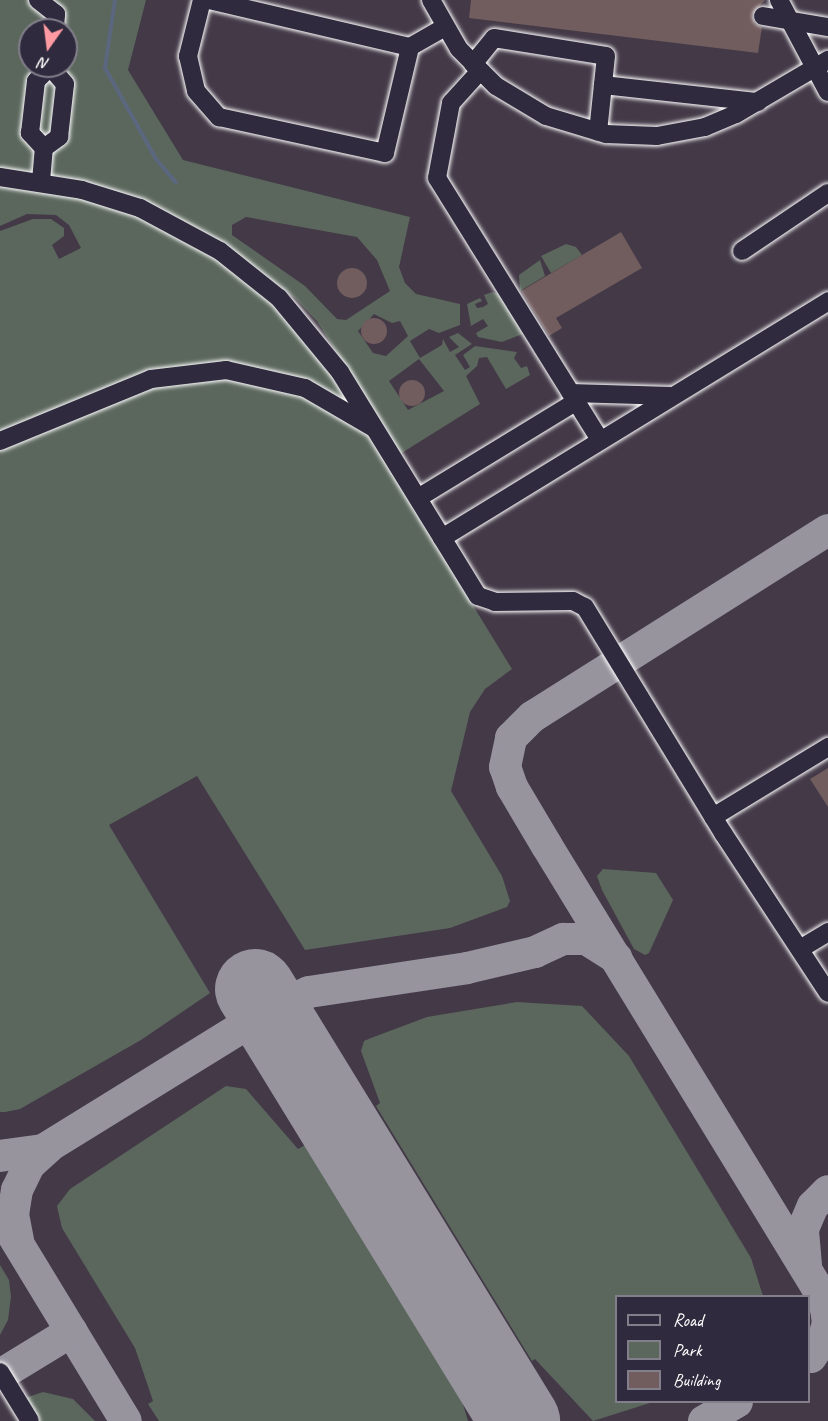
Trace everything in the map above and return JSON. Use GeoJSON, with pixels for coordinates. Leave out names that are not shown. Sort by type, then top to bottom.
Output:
{"type":"FeatureCollection","features":[{"type":"Feature","properties":{"kind":"street"},"geometry":{"type":"LineString","coordinates":[[38,0],[56,14],[56,18]]}},
{"type":"Feature","properties":{"kind":"street"},"geometry":{"type":"LineString","coordinates":[[202,0],[188,56],[196,91],[219,117],[385,153],[410,47]]}},
{"type":"Feature","properties":{"kind":"street"},"geometry":{"type":"LineString","coordinates":[[209,0],[410,47],[445,27]]}},
{"type":"Feature","properties":{"kind":"street"},"geometry":{"type":"LineString","coordinates":[[431,0],[445,27],[477,67],[512,97],[546,116],[598,132],[647,136],[687,130],[722,121],[821,64]]}},
{"type":"Feature","properties":{"kind":"street"},"geometry":{"type":"LineString","coordinates":[[779,0],[790,21],[821,64],[828,92]]}},
{"type":"Feature","properties":{"kind":"street"},"geometry":{"type":"LineString","coordinates":[[763,16],[828,27]]}},
{"type":"Feature","properties":{"kind":"street"},"geometry":{"type":"LineString","coordinates":[[598,132],[606,57],[542,43],[494,38],[477,67],[451,103],[436,178],[600,440]]}},
{"type":"Feature","properties":{"kind":"street"},"geometry":{"type":"LineString","coordinates":[[39,78],[36,81],[30,133],[44,148],[41,181]]}},
{"type":"Feature","properties":{"kind":"street"},"geometry":{"type":"LineString","coordinates":[[44,148],[59,137],[65,84],[60,78]]}},
{"type":"Feature","properties":{"kind":"street"},"geometry":{"type":"LineString","coordinates":[[603,85],[758,102]]}},
{"type":"Feature","properties":{"kind":"street"},"geometry":{"type":"LineString","coordinates":[[0,177],[41,181],[91,192],[148,212],[194,235],[247,270],[279,298],[317,340],[375,429],[441,538],[483,599],[568,601],[585,607],[713,817],[828,993]]}},
{"type":"Feature","properties":{"kind":"street"},"geometry":{"type":"LineString","coordinates":[[742,250],[828,193]]}},
{"type":"Feature","properties":{"kind":"street"},"geometry":{"type":"LineString","coordinates":[[441,538],[751,349],[826,306]]}},
{"type":"Feature","properties":{"kind":"street"},"geometry":{"type":"LineString","coordinates":[[0,441],[151,379],[226,370],[305,388],[375,429]]}},
{"type":"Feature","properties":{"kind":"street"},"geometry":{"type":"LineString","coordinates":[[418,498],[574,397],[663,403]]}},
{"type":"Feature","properties":{"kind":"street"},"geometry":{"type":"LineString","coordinates":[[713,817],[828,747]]}},
{"type":"Feature","properties":{"kind":"street"},"geometry":{"type":"LineString","coordinates":[[800,949],[828,932]]}},
{"type":"Feature","properties":{"kind":"street"},"geometry":{"type":"LineString","coordinates":[[0,1372],[30,1421]]}},
{"type":"Feature","properties":{"kind":"street"},"geometry":{"type":"LineString","coordinates":[[0,1391],[20,1405]]}},
{"type":"Feature","properties":{"kind":"shaded area"},"geometry":{"type":"Polygon","coordinates":[[[0,0],[828,0],[828,1421],[0,1421],[0,0]]]}},
{"type":"Feature","properties":{"kind":"green space"},"geometry":{"type":"Polygon","coordinates":[[[0,0],[146,0],[128,70],[183,160],[410,217],[399,267],[405,283],[416,294],[460,304],[460,325],[439,333],[429,329],[410,341],[420,358],[442,345],[443,339],[450,352],[459,347],[449,337],[458,333],[472,344],[455,355],[465,370],[470,367],[463,355],[475,346],[517,352],[514,358],[521,368],[527,366],[530,375],[506,389],[487,357],[479,358],[477,366],[466,376],[480,404],[400,454],[317,321],[296,299],[225,244],[167,212],[123,193],[67,178],[0,169],[0,0]],[[246,217],[232,225],[232,235],[305,286],[337,319],[346,320],[390,291],[377,260],[357,237],[246,217]],[[374,314],[358,331],[373,353],[386,356],[408,336],[400,321],[392,323],[374,314]],[[419,359],[389,381],[408,410],[444,391],[419,359]]]}},
{"type":"Feature","properties":{"kind":"green space"},"geometry":{"type":"Polygon","coordinates":[[[0,185],[82,198],[143,218],[208,253],[268,299],[324,363],[512,669],[485,689],[470,712],[451,791],[502,876],[510,901],[507,907],[450,928],[305,950],[197,776],[109,825],[210,993],[141,1040],[20,1109],[5,1112],[0,1112],[0,231],[33,219],[51,219],[64,228],[64,236],[52,245],[59,259],[81,248],[69,225],[56,215],[27,214],[0,226],[0,185]]]}},
{"type":"Feature","properties":{"kind":"green space"},"geometry":{"type":"Polygon","coordinates":[[[566,244],[576,247],[582,255],[551,273],[541,256],[566,244]]]}},
{"type":"Feature","properties":{"kind":"green space"},"geometry":{"type":"Polygon","coordinates":[[[540,260],[545,276],[520,291],[519,275],[540,260]]]}},
{"type":"Feature","properties":{"kind":"green space"},"geometry":{"type":"Polygon","coordinates":[[[492,292],[500,294],[525,333],[502,342],[478,337],[476,333],[488,326],[483,319],[471,326],[467,304],[480,298],[482,301],[475,304],[477,308],[483,307],[488,304],[484,295],[492,292]]]}},
{"type":"Feature","properties":{"kind":"green space"},"geometry":{"type":"Polygon","coordinates":[[[603,869],[656,873],[673,900],[649,953],[645,955],[634,949],[602,890],[597,876],[603,869]]]}},
{"type":"Feature","properties":{"kind":"green space"},"geometry":{"type":"Polygon","coordinates":[[[517,1002],[582,1006],[629,1056],[751,1258],[763,1295],[615,1295],[615,1403],[650,1403],[593,1421],[535,1359],[532,1361],[376,1106],[380,1103],[361,1051],[364,1041],[427,1017],[517,1002]]]}},
{"type":"Feature","properties":{"kind":"green space"},"geometry":{"type":"Polygon","coordinates":[[[226,1086],[246,1089],[298,1149],[305,1145],[462,1401],[468,1421],[159,1421],[148,1404],[153,1401],[135,1348],[62,1228],[57,1206],[70,1189],[226,1086]]]}},
{"type":"Feature","properties":{"kind":"green space"},"geometry":{"type":"Polygon","coordinates":[[[0,1265],[9,1280],[11,1297],[8,1320],[0,1335],[0,1265]]]}},
{"type":"Feature","properties":{"kind":"green space"},"geometry":{"type":"Polygon","coordinates":[[[43,1392],[73,1399],[95,1421],[38,1421],[25,1398],[43,1392]]]}},
{"type":"Feature","properties":{"kind":"building"},"geometry":{"type":"Polygon","coordinates":[[[471,0],[765,0],[752,15],[755,24],[762,27],[758,53],[469,18],[471,0]]]}},
{"type":"Feature","properties":{"kind":"building"},"geometry":{"type":"Polygon","coordinates":[[[621,232],[642,268],[556,318],[562,328],[549,336],[521,291],[621,232]]]}},
{"type":"Feature","properties":{"kind":"building"},"geometry":{"type":"Polygon","coordinates":[[[352,268],[363,272],[367,283],[363,294],[352,298],[341,294],[337,283],[341,272],[352,268]]]}},
{"type":"Feature","properties":{"kind":"building"},"geometry":{"type":"Polygon","coordinates":[[[374,318],[383,322],[387,331],[383,340],[374,344],[365,340],[361,331],[365,322],[374,318]]]}},
{"type":"Feature","properties":{"kind":"building"},"geometry":{"type":"Polygon","coordinates":[[[412,380],[421,384],[425,393],[421,402],[412,406],[403,402],[399,393],[403,384],[412,380]]]}},
{"type":"Feature","properties":{"kind":"building"},"geometry":{"type":"Polygon","coordinates":[[[828,768],[828,807],[810,779],[828,768]]]}},
{"type":"Feature","properties":{"kind":"waterway"},"geometry":{"type":"LineString","coordinates":[[115,0],[105,68],[156,159],[176,183]]}},
{"type":"Feature","properties":{"kind":"taxiway"},"geometry":{"type":"LineString","coordinates":[[811,1357],[824,1337],[828,1323],[826,1308],[816,1286],[547,846],[512,787],[505,767],[511,738],[532,717],[828,530]]}},
{"type":"Feature","properties":{"kind":"taxiway"},"geometry":{"type":"LineString","coordinates":[[0,1156],[43,1150],[268,1011],[309,992],[467,968],[535,952],[563,939],[586,939],[616,958]]}},
{"type":"Feature","properties":{"kind":"taxiway"},"geometry":{"type":"LineString","coordinates":[[18,1240],[13,1215],[17,1190],[29,1165],[49,1147]]}},
{"type":"Feature","properties":{"kind":"taxiway"},"geometry":{"type":"LineString","coordinates":[[806,1265],[803,1229],[813,1206],[828,1191]]}},
{"type":"Feature","properties":{"kind":"taxiway"},"geometry":{"type":"LineString","coordinates":[[0,1214],[126,1421]]}},
{"type":"Feature","properties":{"kind":"taxiway"},"geometry":{"type":"LineString","coordinates":[[0,1375],[72,1331]]}},
{"type":"Feature","properties":{"kind":"taxiway"},"geometry":{"type":"LineString","coordinates":[[476,1345],[524,1421]]}},
{"type":"Feature","properties":{"kind":"taxiway"},"geometry":{"type":"LineString","coordinates":[[704,1421],[735,1403]]}},
{"type":"Feature","properties":{"kind":"runway"},"geometry":{"type":"LineString","coordinates":[[255,989],[520,1421]]}}]}
